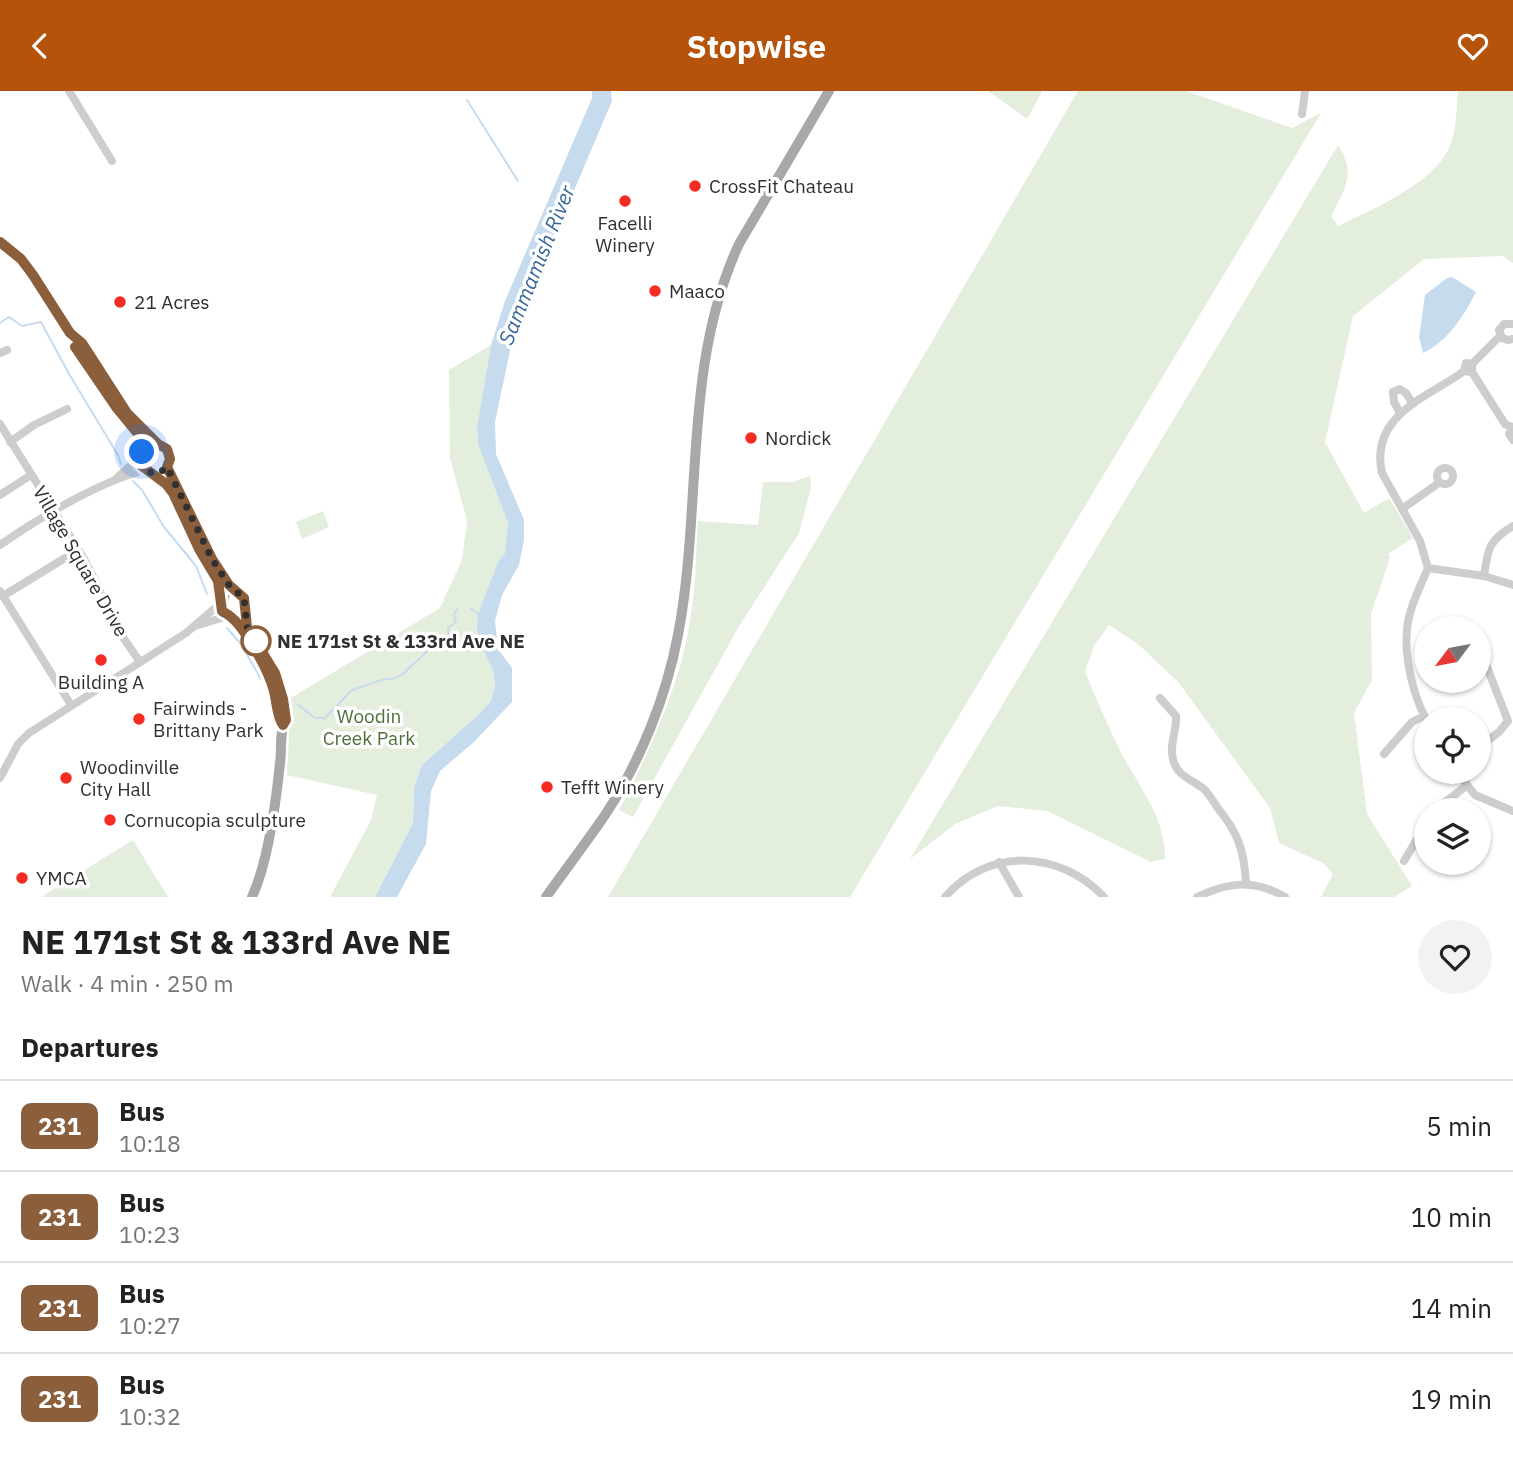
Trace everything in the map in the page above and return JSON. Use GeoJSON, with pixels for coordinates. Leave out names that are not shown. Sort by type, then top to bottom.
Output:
{"type":"FeatureCollection","features":[{"type":"Feature","properties":{"kind":"main road"},"geometry":{"type":"LineString","coordinates":[[546,897],[606,813],[647,736],[658,708],[674,652],[682,604],[698,418],[712,318],[739,244],[829,91]]}},
{"type":"Feature","properties":{"kind":"main road"},"geometry":{"type":"LineString","coordinates":[[0,242],[21,259],[33,275],[97,381],[139,435],[142,453],[150,471],[173,493],[199,549],[216,577],[222,611],[230,616],[251,643],[266,671],[283,725]]}},
{"type":"Feature","properties":{"kind":"main road"},"geometry":{"type":"LineString","coordinates":[[70,333],[82,343],[127,413],[158,444],[167,449],[167,467],[188,507],[202,543],[234,592],[244,598],[247,627],[267,657],[279,682],[286,720],[283,725],[280,764],[265,857],[252,897]]}},
{"type":"Feature","properties":{"kind":"main road"},"geometry":{"type":"LineString","coordinates":[[142,453],[148,445],[158,444]]}},
{"type":"Feature","properties":{"kind":"main road"},"geometry":{"type":"LineString","coordinates":[[150,471],[167,467]]}},
{"type":"Feature","properties":{"kind":"main road"},"geometry":{"type":"LineString","coordinates":[[221,601],[227,593],[234,592]]}},
{"type":"Feature","properties":{"kind":"main road"},"geometry":{"type":"LineString","coordinates":[[230,616],[239,615],[244,610]]}},
{"type":"Feature","properties":{"kind":"street"},"geometry":{"type":"LineString","coordinates":[[69,91],[112,161]]}},
{"type":"Feature","properties":{"kind":"street"},"geometry":{"type":"LineString","coordinates":[[1301,114],[1305,91]]}},
{"type":"Feature","properties":{"kind":"street"},"geometry":{"type":"LineString","coordinates":[[1422,707],[1411,670],[1407,628],[1428,568],[1424,549],[1382,473],[1379,460],[1384,436],[1389,425],[1400,413],[1469,369],[1500,336],[1502,325],[1513,324]]}},
{"type":"Feature","properties":{"kind":"street"},"geometry":{"type":"LineString","coordinates":[[1500,336],[1513,339]]}},
{"type":"Feature","properties":{"kind":"street"},"geometry":{"type":"LineString","coordinates":[[1469,369],[1505,423],[1513,427],[1509,434],[1513,440]]}},
{"type":"Feature","properties":{"kind":"street"},"geometry":{"type":"LineString","coordinates":[[1400,413],[1394,402],[1393,391],[1399,389],[1406,393],[1413,404]]}},
{"type":"Feature","properties":{"kind":"street"},"geometry":{"type":"LineString","coordinates":[[10,442],[34,425],[67,409]]}},
{"type":"Feature","properties":{"kind":"street","name":"Village Square Drive"},"geometry":{"type":"LineString","coordinates":[[0,425],[78,549],[99,589],[109,617],[140,663]]}},
{"type":"Feature","properties":{"kind":"street"},"geometry":{"type":"LineString","coordinates":[[0,545],[117,478],[142,453]]}},
{"type":"Feature","properties":{"kind":"street"},"geometry":{"type":"LineString","coordinates":[[117,478],[150,471]]}},
{"type":"Feature","properties":{"kind":"street"},"geometry":{"type":"LineString","coordinates":[[0,495],[32,475]]}},
{"type":"Feature","properties":{"kind":"street"},"geometry":{"type":"LineString","coordinates":[[1402,509],[1440,482]]}},
{"type":"Feature","properties":{"kind":"street"},"geometry":{"type":"LineString","coordinates":[[1484,576],[1490,544],[1513,526]]}},
{"type":"Feature","properties":{"kind":"street"},"geometry":{"type":"LineString","coordinates":[[71,705],[2,593],[78,549]]}},
{"type":"Feature","properties":{"kind":"street"},"geometry":{"type":"LineString","coordinates":[[1428,568],[1484,576],[1513,585]]}},
{"type":"Feature","properties":{"kind":"street"},"geometry":{"type":"LineString","coordinates":[[0,778],[18,744],[29,733],[195,626],[221,601]]}},
{"type":"Feature","properties":{"kind":"street"},"geometry":{"type":"LineString","coordinates":[[195,626],[230,616]]}},
{"type":"Feature","properties":{"kind":"street"},"geometry":{"type":"LineString","coordinates":[[1491,678],[1508,722],[1491,738]]}},
{"type":"Feature","properties":{"kind":"street"},"geometry":{"type":"LineString","coordinates":[[1160,698],[1176,716],[1172,751],[1175,765],[1186,779],[1203,789],[1231,824],[1240,843],[1246,883]]}},
{"type":"Feature","properties":{"kind":"street"},"geometry":{"type":"LineString","coordinates":[[1384,754],[1414,721]]}},
{"type":"Feature","properties":{"kind":"street"},"geometry":{"type":"LineString","coordinates":[[1451,798],[1466,786],[1484,800],[1513,811]]}},
{"type":"Feature","properties":{"kind":"street"},"geometry":{"type":"LineString","coordinates":[[1404,861],[1414,844]]}},
{"type":"Feature","properties":{"kind":"street"},"geometry":{"type":"LineString","coordinates":[[945,897],[969,874],[983,867],[1020,860],[1064,868],[1082,877],[1104,897]]}},
{"type":"Feature","properties":{"kind":"street"},"geometry":{"type":"LineString","coordinates":[[999,862],[1019,897]]}},
{"type":"Feature","properties":{"kind":"street"},"geometry":{"type":"LineString","coordinates":[[1197,897],[1215,888],[1246,883],[1262,886],[1285,897]]}},
{"type":"Feature","properties":{"kind":"green space"},"geometry":{"type":"Polygon","coordinates":[[[988,91],[1040,91],[1042,92],[1027,119],[988,91]]]}},
{"type":"Feature","properties":{"kind":"green space"},"geometry":{"type":"Polygon","coordinates":[[[1078,91],[1186,91],[1292,128],[1321,113],[850,897],[608,897],[1078,91]]]}},
{"type":"Feature","properties":{"kind":"green space"},"geometry":{"type":"Polygon","coordinates":[[[1458,91],[1513,91],[1513,263],[1503,256],[1424,259],[1353,316],[1325,442],[1364,513],[1389,498],[1413,538],[1388,554],[1390,558],[1371,614],[1372,680],[1354,713],[1367,814],[1412,886],[1394,897],[1321,897],[1333,874],[1323,863],[1279,843],[1270,808],[1179,683],[1138,644],[1109,625],[1094,646],[1085,672],[1118,746],[1157,818],[1165,859],[1151,862],[1047,811],[998,806],[955,824],[910,859],[1338,145],[1344,155],[1348,173],[1344,189],[1331,216],[1338,226],[1415,185],[1440,162],[1453,136],[1458,91]]]}},
{"type":"Feature","properties":{"kind":"green space","name":"Woodin Creek Park"},"geometry":{"type":"Polygon","coordinates":[[[491,345],[477,427],[478,443],[508,523],[505,553],[498,562],[493,580],[480,643],[493,671],[495,685],[491,701],[422,765],[414,787],[413,823],[375,897],[330,897],[371,820],[377,795],[287,775],[291,698],[440,608],[462,560],[467,521],[450,458],[449,370],[491,345]]]}},
{"type":"Feature","properties":{"kind":"green space"},"geometry":{"type":"Polygon","coordinates":[[[810,476],[811,488],[799,533],[738,628],[633,817],[619,810],[654,737],[682,660],[693,596],[698,521],[758,525],[763,482],[793,482],[810,476]]]}},
{"type":"Feature","properties":{"kind":"green space"},"geometry":{"type":"Polygon","coordinates":[[[323,511],[329,527],[302,539],[296,522],[323,511]]]}},
{"type":"Feature","properties":{"kind":"green space"},"geometry":{"type":"Polygon","coordinates":[[[133,840],[168,897],[41,897],[133,840]]]}},
{"type":"Feature","properties":{"kind":"water","name":"Sammamish River"},"geometry":{"type":"Polygon","coordinates":[[[592,91],[611,91],[612,101],[514,332],[495,422],[496,454],[524,520],[524,540],[519,565],[502,595],[495,621],[498,649],[512,668],[512,702],[474,742],[440,771],[431,791],[426,844],[397,897],[375,897],[413,823],[414,787],[422,765],[491,701],[495,685],[493,671],[480,643],[478,614],[498,562],[505,553],[508,523],[478,444],[477,427],[491,345],[505,301],[592,98],[592,91]]]}},
{"type":"Feature","properties":{"kind":"water"},"geometry":{"type":"Polygon","coordinates":[[[1452,277],[1476,292],[1454,327],[1423,353],[1419,337],[1425,295],[1452,277]]]}},
{"type":"Feature","properties":{"kind":"waterway"},"geometry":{"type":"LineString","coordinates":[[467,100],[518,181]]}},
{"type":"Feature","properties":{"kind":"waterway"},"geometry":{"type":"LineString","coordinates":[[0,323],[9,317],[22,326],[41,322],[121,464]]}},
{"type":"Feature","properties":{"kind":"waterway"},"geometry":{"type":"LineString","coordinates":[[133,481],[142,490],[164,527],[196,566],[207,594]]}},
{"type":"Feature","properties":{"kind":"waterway"},"geometry":{"type":"LineString","coordinates":[[297,704],[315,718],[325,718],[352,690],[404,673],[441,638],[449,636],[448,628],[456,622],[454,614],[458,608]]}},
{"type":"Feature","properties":{"kind":"waterway"},"geometry":{"type":"LineString","coordinates":[[471,609],[479,614]]}},
{"type":"Feature","properties":{"kind":"waterway"},"geometry":{"type":"LineString","coordinates":[[227,628],[241,644],[261,679]]}},
{"type":"Feature","properties":{"kind":"bus line","name":"231"},"geometry":{"type":"LineString","coordinates":[[0,242],[21,259],[33,275],[70,333],[82,343],[127,413],[158,444],[167,449],[170,459],[167,467],[188,507],[196,532],[234,592],[244,598],[247,627],[272,665],[279,682],[285,709],[286,720],[283,725],[280,722],[271,681],[258,653],[232,617],[222,611],[218,581],[199,549],[173,493],[154,473],[142,466],[140,457],[143,450],[139,435],[97,381],[75,347]]}},
{"type":"Feature","properties":{"kind":"place","name":"CrossFit Chateau"},"geometry":{"type":"Point","coordinates":[695,186]}},
{"type":"Feature","properties":{"kind":"place","name":"Facelli Winery"},"geometry":{"type":"Point","coordinates":[625,201]}},
{"type":"Feature","properties":{"kind":"place","name":"Maaco"},"geometry":{"type":"Point","coordinates":[655,291]}},
{"type":"Feature","properties":{"kind":"place","name":"21 Acres"},"geometry":{"type":"Point","coordinates":[120,302]}},
{"type":"Feature","properties":{"kind":"place","name":"Nordick"},"geometry":{"type":"Point","coordinates":[751,438]}},
{"type":"Feature","properties":{"kind":"place","name":"NE 171st St & 133rd Ave NE"},"geometry":{"type":"Point","coordinates":[256,641]}},
{"type":"Feature","properties":{"kind":"place","name":"Building A"},"geometry":{"type":"Point","coordinates":[101,660]}},
{"type":"Feature","properties":{"kind":"place","name":"Fairwinds - Brittany Park"},"geometry":{"type":"Point","coordinates":[139,719]}},
{"type":"Feature","properties":{"kind":"place","name":"Woodinville City Hall"},"geometry":{"type":"Point","coordinates":[66,778]}},
{"type":"Feature","properties":{"kind":"place","name":"Tefft Winery"},"geometry":{"type":"Point","coordinates":[547,787]}},
{"type":"Feature","properties":{"kind":"place","name":"Cornucopia sculpture"},"geometry":{"type":"Point","coordinates":[110,820]}},
{"type":"Feature","properties":{"kind":"place","name":"YMCA"},"geometry":{"type":"Point","coordinates":[22,878]}},
{"type":"Feature","properties":{"kind":"route"},"geometry":{"type":"LineString","coordinates":[[142,452],[140,461],[145,470],[159,473],[167,467],[188,507],[196,532],[234,592],[244,598],[247,627],[256,641]]}}]}
